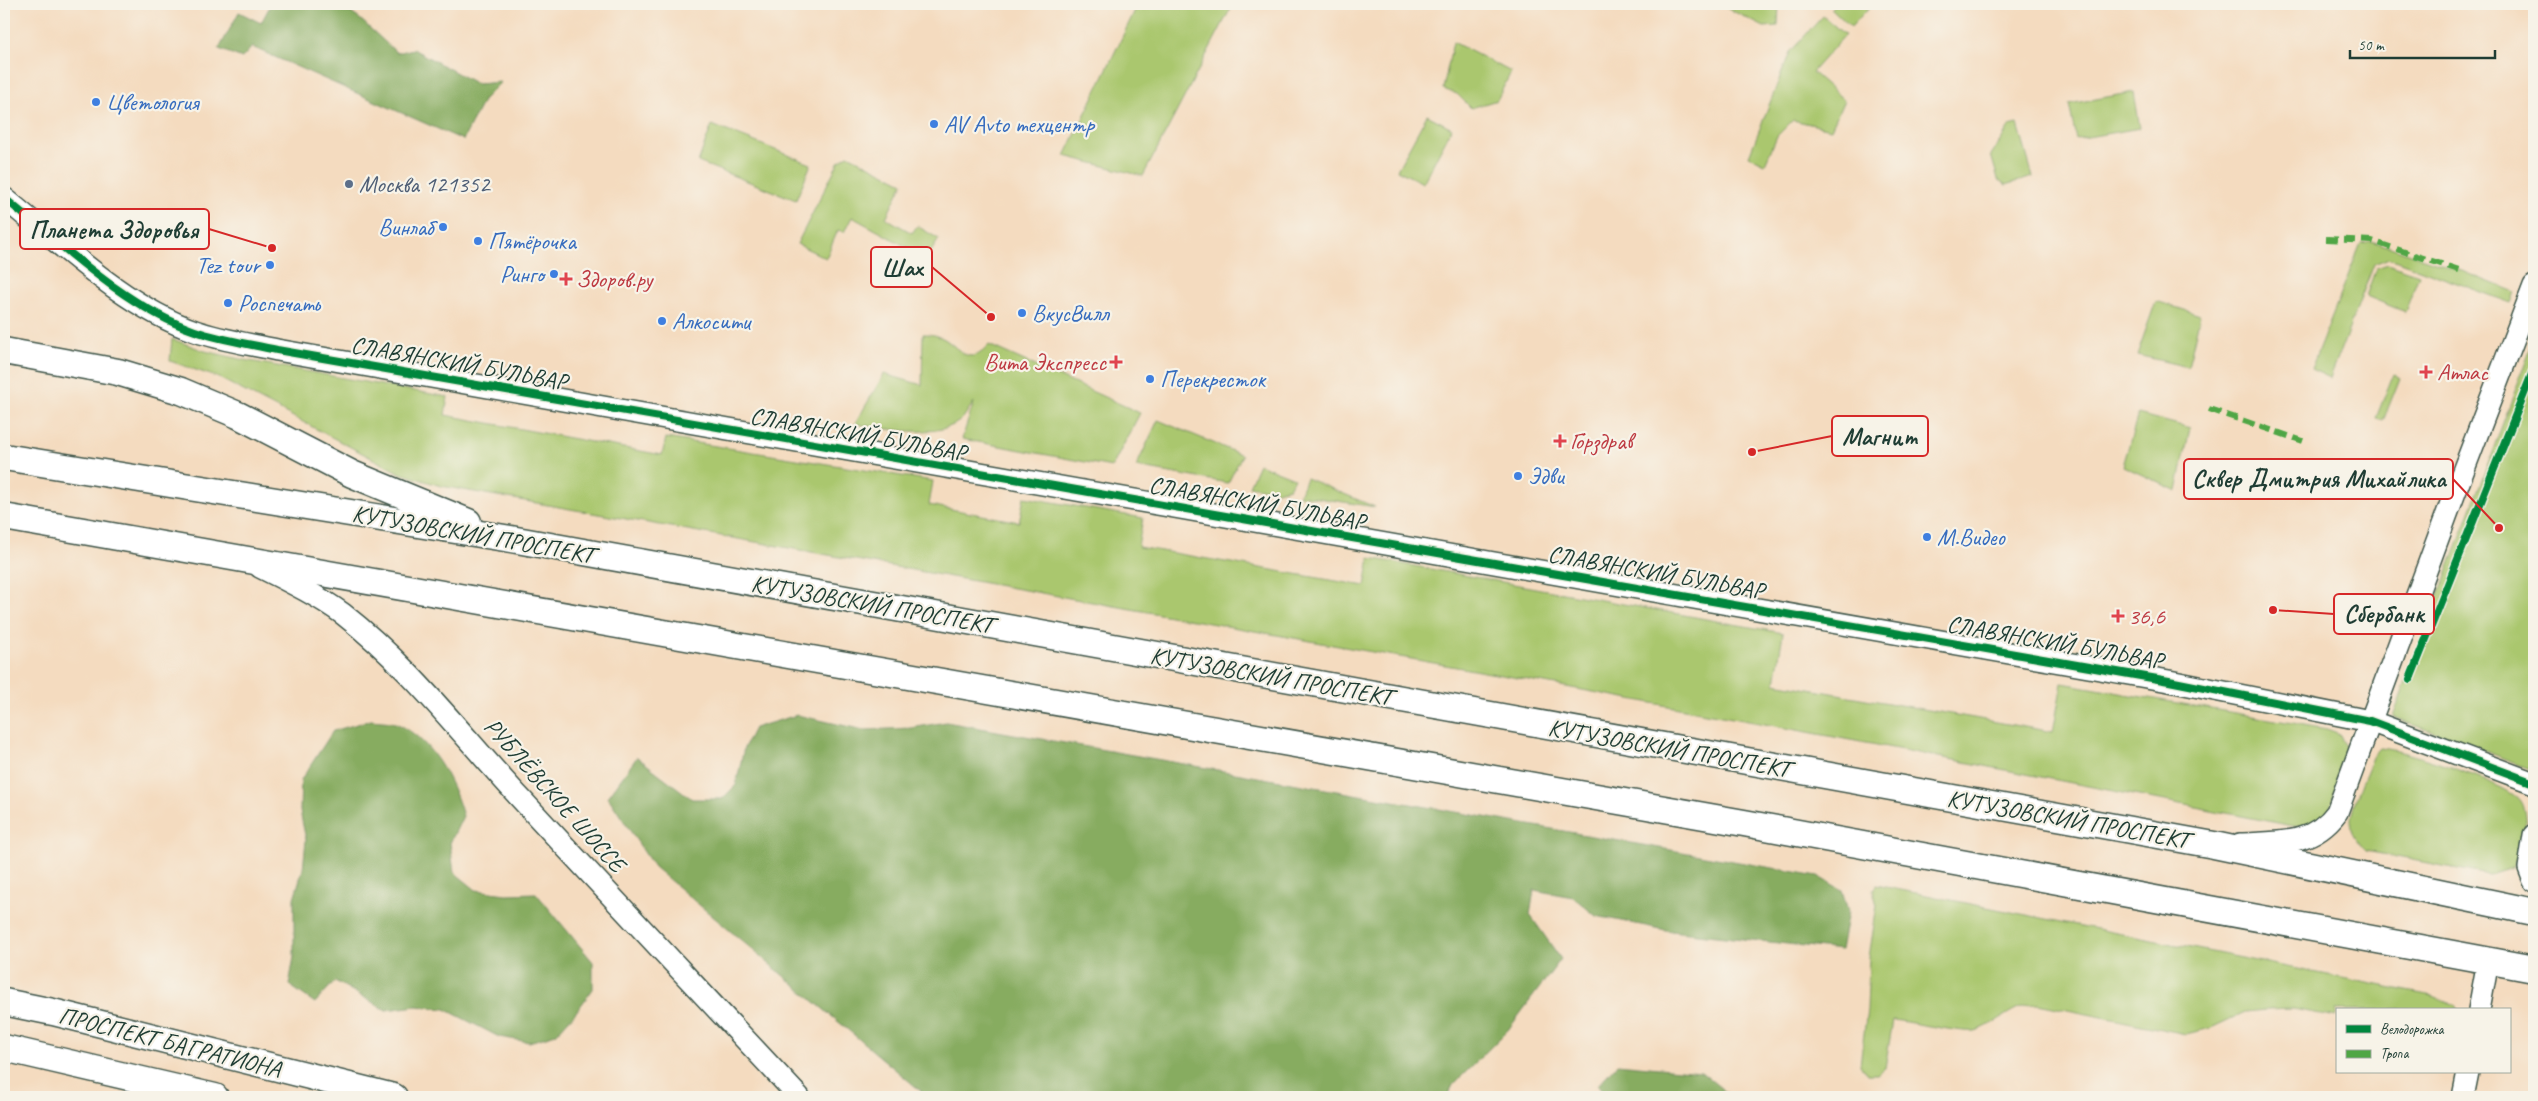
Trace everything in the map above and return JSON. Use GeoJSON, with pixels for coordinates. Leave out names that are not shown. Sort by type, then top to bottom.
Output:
{"type":"FeatureCollection","features":[{"type":"Feature","properties":{"kind":"main road"},"geometry":{"type":"LineString","coordinates":[[4,351],[118,372],[181,391],[238,415],[352,474],[511,539]]}},
{"type":"Feature","properties":{"kind":"main road","name":"КУТУЗОВСКИЙ ПРОСПЕКТ"},"geometry":{"type":"LineString","coordinates":[[4,458],[511,539],[2214,846],[2534,912]]}},
{"type":"Feature","properties":{"kind":"main road"},"geometry":{"type":"LineString","coordinates":[[4,518],[1744,823],[2534,969]]}},
{"type":"Feature","properties":{"kind":"main road","name":"ПРОСПЕКТ БАГРАТИОНА"},"geometry":{"type":"LineString","coordinates":[[4,1002],[53,1012],[394,1097]]}},
{"type":"Feature","properties":{"kind":"main road","name":"ПРОСПЕКТ БАГРАТИОНА"},"geometry":{"type":"LineString","coordinates":[[4,1048],[215,1097]]}},
{"type":"Feature","properties":{"kind":"street","name":"СЛАВЯНСКИЙ БУЛЬВАР"},"geometry":{"type":"LineString","coordinates":[[4,198],[129,298],[194,331],[226,339],[832,449],[2073,664],[2370,721],[2534,783]]}},
{"type":"Feature","properties":{"kind":"street"},"geometry":{"type":"LineString","coordinates":[[2214,846],[2289,842],[2314,835],[2328,825],[2338,812],[2370,721],[2534,286]]}},
{"type":"Feature","properties":{"kind":"street","name":"РУБЛЁВСКОЕ ШОССЕ"},"geometry":{"type":"LineString","coordinates":[[246,560],[304,589],[343,614],[387,654],[425,692],[521,799],[798,1097]]}},
{"type":"Feature","properties":{"kind":"street"},"geometry":{"type":"LineString","coordinates":[[2534,835],[2529,868],[2534,881]]}},
{"type":"Feature","properties":{"kind":"street"},"geometry":{"type":"LineString","coordinates":[[2479,1008],[2488,961]]}},
{"type":"Feature","properties":{"kind":"street"},"geometry":{"type":"LineString","coordinates":[[2463,1097],[2468,1074]]}},
{"type":"Feature","properties":{"kind":"green space"},"geometry":{"type":"Polygon","coordinates":[[[271,4],[338,4],[360,19],[397,53],[413,49],[477,84],[501,82],[484,99],[463,140],[252,47],[242,58],[219,49],[239,12],[261,23],[271,4]]]}},
{"type":"Feature","properties":{"kind":"green space"},"geometry":{"type":"Polygon","coordinates":[[[1138,4],[1233,4],[1143,176],[1065,156],[1138,4]]]}},
{"type":"Feature","properties":{"kind":"green space"},"geometry":{"type":"Polygon","coordinates":[[[1719,4],[1758,4],[1766,7],[1768,4],[1779,4],[1778,26],[1764,27],[1719,4]]]}},
{"type":"Feature","properties":{"kind":"green space"},"geometry":{"type":"Polygon","coordinates":[[[1835,4],[1872,4],[1851,27],[1831,8],[1835,4]]]}},
{"type":"Feature","properties":{"kind":"green space"},"geometry":{"type":"Polygon","coordinates":[[[1823,16],[1845,35],[1812,72],[1844,100],[1831,129],[1793,120],[1777,136],[1765,164],[1749,156],[1790,52],[1823,16]]]}},
{"type":"Feature","properties":{"kind":"green space"},"geometry":{"type":"Polygon","coordinates":[[[1453,42],[1511,72],[1497,100],[1471,108],[1457,94],[1443,89],[1453,42]]]}},
{"type":"Feature","properties":{"kind":"green space"},"geometry":{"type":"Polygon","coordinates":[[[2134,92],[2140,128],[2076,139],[2069,104],[2134,92]]]}},
{"type":"Feature","properties":{"kind":"green space"},"geometry":{"type":"Polygon","coordinates":[[[1427,115],[1452,128],[1423,183],[1397,170],[1427,115]]]}},
{"type":"Feature","properties":{"kind":"green space"},"geometry":{"type":"Polygon","coordinates":[[[2018,124],[2033,177],[2006,185],[1998,179],[1991,155],[2010,126],[2018,124]]]}},
{"type":"Feature","properties":{"kind":"green space"},"geometry":{"type":"Polygon","coordinates":[[[712,125],[811,164],[796,200],[698,162],[712,125]]]}},
{"type":"Feature","properties":{"kind":"green space"},"geometry":{"type":"Polygon","coordinates":[[[848,155],[903,183],[886,218],[912,233],[917,226],[939,239],[927,258],[852,217],[844,232],[838,230],[826,258],[797,244],[839,161],[848,155]]]}},
{"type":"Feature","properties":{"kind":"green space"},"geometry":{"type":"Polygon","coordinates":[[[2372,241],[2462,271],[2515,292],[2511,303],[2389,258],[2374,264],[2330,378],[2311,369],[2361,243],[2372,241]]]}},
{"type":"Feature","properties":{"kind":"green space"},"geometry":{"type":"Polygon","coordinates":[[[2388,264],[2419,275],[2405,312],[2366,296],[2376,268],[2388,264]]]}},
{"type":"Feature","properties":{"kind":"green space"},"geometry":{"type":"Polygon","coordinates":[[[2156,301],[2200,315],[2188,367],[2137,355],[2156,301]]]}},
{"type":"Feature","properties":{"kind":"green space"},"geometry":{"type":"Polygon","coordinates":[[[923,334],[940,337],[966,355],[971,356],[982,352],[989,345],[1140,413],[1112,467],[962,439],[974,402],[963,418],[953,425],[941,429],[911,431],[855,424],[884,374],[922,385],[923,334]]]}},
{"type":"Feature","properties":{"kind":"green space"},"geometry":{"type":"Polygon","coordinates":[[[172,339],[205,351],[244,360],[448,397],[445,415],[662,455],[666,438],[933,481],[929,505],[1019,522],[1024,497],[1143,518],[1138,547],[1365,586],[1370,558],[1783,633],[1775,683],[2053,732],[2062,683],[2327,729],[2340,734],[2347,749],[2328,815],[2309,827],[2298,827],[1877,745],[1518,678],[441,486],[400,473],[219,378],[170,361],[172,339]]]}},
{"type":"Feature","properties":{"kind":"green space"},"geometry":{"type":"Polygon","coordinates":[[[2534,340],[2534,766],[2533,769],[2393,717],[2534,340]]]}},
{"type":"Feature","properties":{"kind":"green space"},"geometry":{"type":"Polygon","coordinates":[[[2393,375],[2400,378],[2383,421],[2376,418],[2393,375]]]}},
{"type":"Feature","properties":{"kind":"green space"},"geometry":{"type":"Polygon","coordinates":[[[2138,414],[2190,428],[2177,491],[2123,466],[2138,414]]]}},
{"type":"Feature","properties":{"kind":"green space"},"geometry":{"type":"Polygon","coordinates":[[[1158,420],[1242,455],[1228,483],[1136,467],[1158,420]]]}},
{"type":"Feature","properties":{"kind":"green space"},"geometry":{"type":"Polygon","coordinates":[[[1259,464],[1294,478],[1289,488],[1277,491],[1249,486],[1259,464]]]}},
{"type":"Feature","properties":{"kind":"green space"},"geometry":{"type":"Polygon","coordinates":[[[1306,478],[1375,507],[1299,495],[1306,478]]]}},
{"type":"Feature","properties":{"kind":"green space"},"geometry":{"type":"Polygon","coordinates":[[[797,715],[864,730],[911,728],[946,722],[1818,876],[1842,890],[1848,911],[1841,950],[1671,931],[1596,916],[1573,897],[1534,890],[1530,915],[1561,959],[1508,1030],[1453,1085],[1447,1097],[928,1097],[654,867],[608,797],[637,757],[692,799],[722,799],[736,785],[744,748],[754,728],[797,715]]]}},
{"type":"Feature","properties":{"kind":"green space"},"geometry":{"type":"Polygon","coordinates":[[[371,720],[395,723],[410,731],[422,741],[440,763],[454,789],[463,816],[450,843],[454,872],[476,890],[506,894],[536,893],[593,962],[593,989],[556,1034],[529,1042],[499,1037],[445,1009],[416,1006],[386,1010],[335,981],[315,1003],[289,985],[294,957],[294,898],[303,869],[306,840],[300,811],[301,780],[333,731],[371,720]]]}},
{"type":"Feature","properties":{"kind":"green space"},"geometry":{"type":"Polygon","coordinates":[[[2380,748],[2410,754],[2477,777],[2512,794],[2520,801],[2525,817],[2524,834],[2512,868],[2489,875],[2366,851],[2353,835],[2351,828],[2352,812],[2373,756],[2380,748]]]}},
{"type":"Feature","properties":{"kind":"green space"},"geometry":{"type":"Polygon","coordinates":[[[1876,885],[2432,996],[2455,1005],[2457,1008],[2336,1008],[2336,1017],[2293,1009],[2245,1012],[2211,1028],[2186,1034],[2038,1004],[2020,1007],[1991,1024],[1974,1031],[1947,1029],[1893,1020],[1885,1068],[1877,1074],[1867,1074],[1860,1065],[1867,1010],[1869,958],[1877,905],[1873,890],[1876,885]]]}},
{"type":"Feature","properties":{"kind":"green space"},"geometry":{"type":"Polygon","coordinates":[[[1617,1064],[1701,1072],[1732,1097],[1606,1097],[1598,1085],[1617,1064]]]}},
{"type":"Feature","properties":{"kind":"marked path"},"geometry":{"type":"LineString","coordinates":[[2326,239],[2372,241],[2462,271]]}},
{"type":"Feature","properties":{"kind":"marked path"},"geometry":{"type":"LineString","coordinates":[[2209,409],[2303,441]]}},
{"type":"Feature","properties":{"kind":"cycle path"},"geometry":{"type":"LineString","coordinates":[[4,198],[95,273],[144,307],[195,331],[225,339],[277,350],[2169,681],[2370,721],[2534,783]]}},
{"type":"Feature","properties":{"kind":"cycle path"},"geometry":{"type":"LineString","coordinates":[[2410,679],[2534,369]]}},
{"type":"Feature","properties":{"kind":"place","name":"Цветология"},"geometry":{"type":"Point","coordinates":[96,102]}},
{"type":"Feature","properties":{"kind":"place","name":"AV Avto техцентр"},"geometry":{"type":"Point","coordinates":[934,124]}},
{"type":"Feature","properties":{"kind":"place","name":"Москва 121352"},"geometry":{"type":"Point","coordinates":[349,184]}},
{"type":"Feature","properties":{"kind":"place","name":"Винлаб"},"geometry":{"type":"Point","coordinates":[443,227]}},
{"type":"Feature","properties":{"kind":"place","name":"Пятёрочка"},"geometry":{"type":"Point","coordinates":[478,241]}},
{"type":"Feature","properties":{"kind":"place","name":"Планета Здоровья"},"geometry":{"type":"Point","coordinates":[272,248]}},
{"type":"Feature","properties":{"kind":"place","name":"Tez tour"},"geometry":{"type":"Point","coordinates":[270,265]}},
{"type":"Feature","properties":{"kind":"place","name":"Ринго"},"geometry":{"type":"Point","coordinates":[554,274]}},
{"type":"Feature","properties":{"kind":"place","name":"Здоров.ру"},"geometry":{"type":"Point","coordinates":[566,279]}},
{"type":"Feature","properties":{"kind":"place","name":"Роспечать"},"geometry":{"type":"Point","coordinates":[228,303]}},
{"type":"Feature","properties":{"kind":"place","name":"ВкусВилл"},"geometry":{"type":"Point","coordinates":[1022,313]}},
{"type":"Feature","properties":{"kind":"place","name":"Шах"},"geometry":{"type":"Point","coordinates":[991,317]}},
{"type":"Feature","properties":{"kind":"place","name":"Алкосити"},"geometry":{"type":"Point","coordinates":[662,321]}},
{"type":"Feature","properties":{"kind":"place","name":"Вита Экспресс"},"geometry":{"type":"Point","coordinates":[1116,362]}},
{"type":"Feature","properties":{"kind":"place","name":"Атлас"},"geometry":{"type":"Point","coordinates":[2426,372]}},
{"type":"Feature","properties":{"kind":"place","name":"Перекресток"},"geometry":{"type":"Point","coordinates":[1150,379]}},
{"type":"Feature","properties":{"kind":"place","name":"Горздрав"},"geometry":{"type":"Point","coordinates":[1560,441]}},
{"type":"Feature","properties":{"kind":"place","name":"Магнит"},"geometry":{"type":"Point","coordinates":[1752,452]}},
{"type":"Feature","properties":{"kind":"place","name":"Эдви"},"geometry":{"type":"Point","coordinates":[1518,476]}},
{"type":"Feature","properties":{"kind":"place","name":"Сквер Дмитрия Михайлика"},"geometry":{"type":"Point","coordinates":[2499,528]}},
{"type":"Feature","properties":{"kind":"place","name":"М.Видео"},"geometry":{"type":"Point","coordinates":[1927,537]}},
{"type":"Feature","properties":{"kind":"place","name":"Сбербанк"},"geometry":{"type":"Point","coordinates":[2273,610]}},
{"type":"Feature","properties":{"kind":"place","name":"36,6"},"geometry":{"type":"Point","coordinates":[2118,616]}}]}
